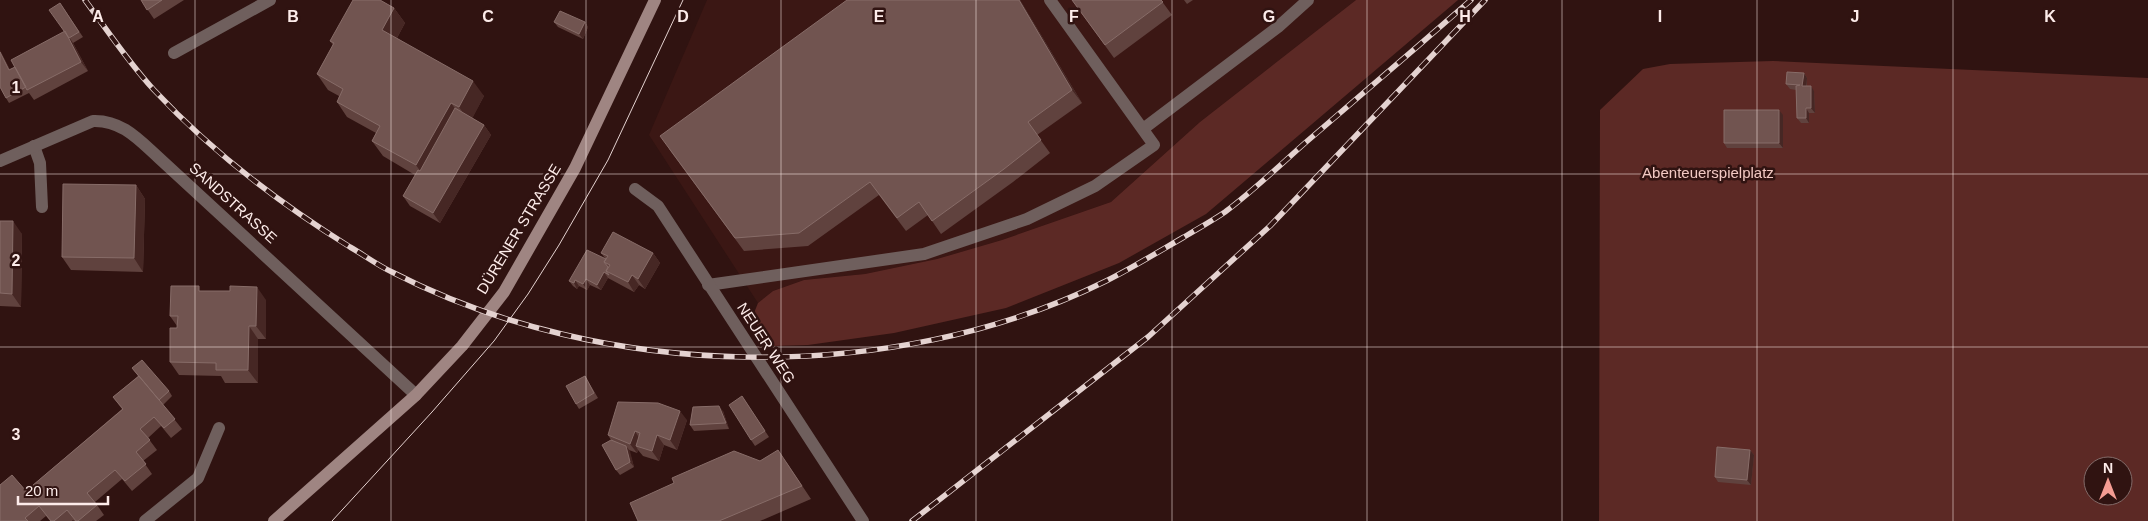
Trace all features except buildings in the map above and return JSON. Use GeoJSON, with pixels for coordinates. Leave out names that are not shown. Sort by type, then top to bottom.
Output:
{"type":"FeatureCollection","features":[{"type":"Feature","properties":{"kind":"main road","name":"DÜRENER STRASSE"},"geometry":{"type":"LineString","coordinates":[[274,521],[416,395],[462,346],[504,292],[575,168],[655,0]]}},
{"type":"Feature","properties":{"kind":"street"},"geometry":{"type":"LineString","coordinates":[[174,53],[270,0]]}},
{"type":"Feature","properties":{"kind":"street"},"geometry":{"type":"LineString","coordinates":[[708,285],[924,254],[1027,219],[1095,186],[1154,145],[1050,0]]}},
{"type":"Feature","properties":{"kind":"street"},"geometry":{"type":"LineString","coordinates":[[1143,129],[1278,27],[1308,0]]}},
{"type":"Feature","properties":{"kind":"street","name":"SANDSTRASSE"},"geometry":{"type":"LineString","coordinates":[[0,161],[94,121],[106,120],[117,124],[129,131],[416,395]]}},
{"type":"Feature","properties":{"kind":"street"},"geometry":{"type":"LineString","coordinates":[[34,146],[40,163],[42,207]]}},
{"type":"Feature","properties":{"kind":"street","name":"NEUER WEG"},"geometry":{"type":"LineString","coordinates":[[635,190],[658,206],[863,521]]}},
{"type":"Feature","properties":{"kind":"street"},"geometry":{"type":"LineString","coordinates":[[145,521],[198,478],[220,428]]}},
{"type":"Feature","properties":{"kind":"shaded area"},"geometry":{"type":"Polygon","coordinates":[[[707,0],[1356,0],[1200,122],[1111,202],[1002,240],[937,259],[865,274],[804,280],[773,291],[758,303],[649,135],[707,0]]]}},
{"type":"Feature","properties":{"kind":"green space"},"geometry":{"type":"Polygon","coordinates":[[[1356,0],[1458,0],[1206,214],[1119,263],[1006,308],[894,333],[808,345],[771,346],[752,318],[758,303],[773,291],[804,280],[865,274],[937,259],[1002,240],[1111,202],[1200,122],[1356,0]]]}},
{"type":"Feature","properties":{"kind":"green space","name":"Abenteuerspielplatz"},"geometry":{"type":"Polygon","coordinates":[[[1773,61],[2148,78],[2148,521],[1599,521],[1600,110],[1643,69],[1670,64],[1773,61]]]}},
{"type":"Feature","properties":{"kind":"tram line"},"geometry":{"type":"LineString","coordinates":[[332,521],[494,341],[528,294],[608,160],[683,0]]}},
{"type":"Feature","properties":{"kind":"railway"},"geometry":{"type":"LineString","coordinates":[[85,0],[145,80],[222,155],[297,212],[386,269],[474,308],[562,334],[654,351],[748,357],[842,353],[934,340],[1023,316],[1106,281],[1225,212],[1471,0]]}},
{"type":"Feature","properties":{"kind":"railway"},"geometry":{"type":"LineString","coordinates":[[912,521],[1148,337],[1270,226],[1485,0]]}}]}
